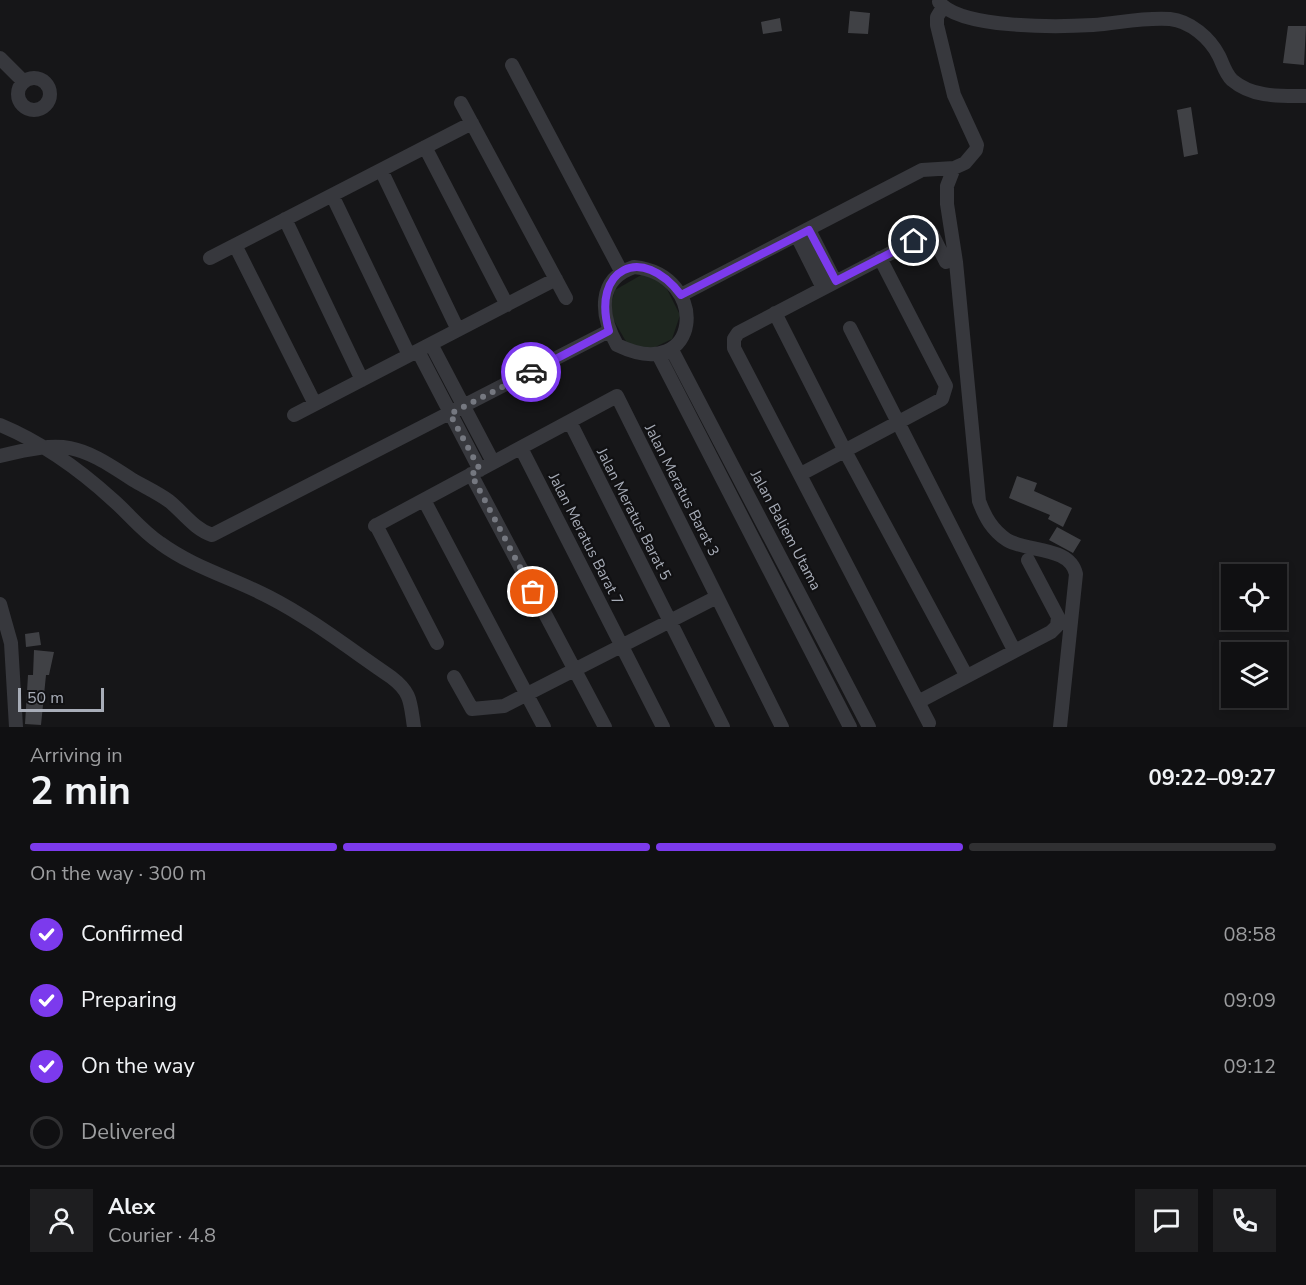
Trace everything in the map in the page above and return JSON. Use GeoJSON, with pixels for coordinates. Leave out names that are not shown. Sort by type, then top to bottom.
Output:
{"type":"FeatureCollection","features":[{"type":"Feature","properties":{"kind":"street"},"geometry":{"type":"LineString","coordinates":[[681,295],[922,170],[954,168],[970,158],[977,145],[954,95],[937,26],[940,3],[974,20],[992,23],[1092,25],[1144,19],[1183,22],[1206,38],[1232,79],[1241,85],[1268,96],[1306,96]]}},
{"type":"Feature","properties":{"kind":"street"},"geometry":{"type":"LineString","coordinates":[[0,58],[24,82]]}},
{"type":"Feature","properties":{"kind":"street"},"geometry":{"type":"LineString","coordinates":[[512,65],[621,272]]}},
{"type":"Feature","properties":{"kind":"street"},"geometry":{"type":"LineString","coordinates":[[461,103],[566,298]]}},
{"type":"Feature","properties":{"kind":"street"},"geometry":{"type":"LineString","coordinates":[[210,258],[472,123]]}},
{"type":"Feature","properties":{"kind":"street"},"geometry":{"type":"LineString","coordinates":[[425,147],[507,305]]}},
{"type":"Feature","properties":{"kind":"street"},"geometry":{"type":"LineString","coordinates":[[954,168],[947,186],[947,204],[956,262],[979,501],[985,518],[1005,539],[1066,559],[1074,567],[1076,574],[1060,727]]}},
{"type":"Feature","properties":{"kind":"street"},"geometry":{"type":"LineString","coordinates":[[381,170],[458,330]]}},
{"type":"Feature","properties":{"kind":"street"},"geometry":{"type":"LineString","coordinates":[[332,195],[414,353],[450,414],[475,472],[605,727]]}},
{"type":"Feature","properties":{"kind":"street"},"geometry":{"type":"LineString","coordinates":[[285,219],[362,380]]}},
{"type":"Feature","properties":{"kind":"street"},"geometry":{"type":"LineString","coordinates":[[929,723],[734,348],[734,339],[738,333],[931,232],[946,262]]}},
{"type":"Feature","properties":{"kind":"street"},"geometry":{"type":"LineString","coordinates":[[803,233],[829,285]]}},
{"type":"Feature","properties":{"kind":"street"},"geometry":{"type":"LineString","coordinates":[[235,245],[315,404]]}},
{"type":"Feature","properties":{"kind":"street"},"geometry":{"type":"LineString","coordinates":[[801,474],[942,399],[946,386],[880,258]]}},
{"type":"Feature","properties":{"kind":"street"},"geometry":{"type":"LineString","coordinates":[[634,267],[652,269],[668,277],[681,295],[686,309],[682,339],[665,353],[645,356],[627,350],[617,345],[609,331],[604,299],[611,282],[621,272],[634,267]]}},
{"type":"Feature","properties":{"kind":"street"},"geometry":{"type":"LineString","coordinates":[[294,415],[556,279]]}},
{"type":"Feature","properties":{"kind":"street"},"geometry":{"type":"LineString","coordinates":[[775,313],[845,451],[966,675]]}},
{"type":"Feature","properties":{"kind":"street"},"geometry":{"type":"LineString","coordinates":[[850,328],[1014,650]]}},
{"type":"Feature","properties":{"kind":"street"},"geometry":{"type":"LineString","coordinates":[[0,456],[41,446],[59,446],[96,455],[169,501],[203,532],[212,535],[609,331]]}},
{"type":"Feature","properties":{"kind":"street"},"geometry":{"type":"LineString","coordinates":[[431,344],[493,462]]}},
{"type":"Feature","properties":{"kind":"street","name":"Jalan Baliem Utama"},"geometry":{"type":"LineString","coordinates":[[665,353],[850,727]]}},
{"type":"Feature","properties":{"kind":"street","name":"Jalan Baliem Utama"},"geometry":{"type":"LineString","coordinates":[[665,353],[868,727]]}},
{"type":"Feature","properties":{"kind":"street","name":"Jalan Meratus Barat 3"},"geometry":{"type":"LineString","coordinates":[[570,422],[617,396],[782,727]]}},
{"type":"Feature","properties":{"kind":"street"},"geometry":{"type":"LineString","coordinates":[[437,643],[375,525],[570,422]]}},
{"type":"Feature","properties":{"kind":"street","name":"Jalan Meratus Barat 5"},"geometry":{"type":"LineString","coordinates":[[570,422],[723,727]]}},
{"type":"Feature","properties":{"kind":"street"},"geometry":{"type":"LineString","coordinates":[[0,425],[41,446],[102,490],[150,536],[174,553],[204,570],[252,588],[283,604],[398,682],[410,698],[414,727]]}},
{"type":"Feature","properties":{"kind":"street","name":"Jalan Meratus Barat 7"},"geometry":{"type":"LineString","coordinates":[[521,448],[663,727]]}},
{"type":"Feature","properties":{"kind":"street"},"geometry":{"type":"LineString","coordinates":[[424,500],[544,727]]}},
{"type":"Feature","properties":{"kind":"street"},"geometry":{"type":"LineString","coordinates":[[918,702],[1051,632],[1057,626],[1058,617],[1028,560]]}},
{"type":"Feature","properties":{"kind":"street"},"geometry":{"type":"LineString","coordinates":[[453,677],[472,709],[504,706],[717,597]]}},
{"type":"Feature","properties":{"kind":"street"},"geometry":{"type":"LineString","coordinates":[[0,604],[11,643],[16,727]]}},
{"type":"Feature","properties":{"kind":"shaded area"},"geometry":{"type":"Polygon","coordinates":[[[643,274],[665,285],[680,315],[672,339],[649,350],[628,345],[609,312],[615,290],[643,274]]]}},
{"type":"Feature","properties":{"kind":"building"},"geometry":{"type":"Polygon","coordinates":[[[850,11],[870,13],[868,34],[848,33],[850,11]]]}},
{"type":"Feature","properties":{"kind":"building"},"geometry":{"type":"Polygon","coordinates":[[[780,18],[782,31],[763,34],[761,22],[780,18]]]}},
{"type":"Feature","properties":{"kind":"building"},"geometry":{"type":"Polygon","coordinates":[[[1288,26],[1306,26],[1304,65],[1283,63],[1288,26]]]}},
{"type":"Feature","properties":{"kind":"building"},"geometry":{"type":"Polygon","coordinates":[[[1191,107],[1198,154],[1184,157],[1177,110],[1191,107]]]}},
{"type":"Feature","properties":{"kind":"building"},"geometry":{"type":"Polygon","coordinates":[[[1017,476],[1037,483],[1034,491],[1072,508],[1063,527],[1048,519],[1050,515],[1009,498],[1017,476]]]}},
{"type":"Feature","properties":{"kind":"building"},"geometry":{"type":"Polygon","coordinates":[[[1057,527],[1081,540],[1073,553],[1049,540],[1057,527]]]}},
{"type":"Feature","properties":{"kind":"building"},"geometry":{"type":"Polygon","coordinates":[[[39,632],[41,645],[26,647],[25,634],[39,632]]]}},
{"type":"Feature","properties":{"kind":"building"},"geometry":{"type":"Polygon","coordinates":[[[34,650],[54,652],[49,675],[46,675],[41,725],[25,724],[28,675],[33,675],[34,650]]]}},
{"type":"Feature","properties":{"kind":"way so far"},"geometry":{"type":"LineString","coordinates":[[531,372],[450,414],[480,470],[471,474],[533,592]]}},
{"type":"Feature","properties":{"kind":"route"},"geometry":{"type":"LineString","coordinates":[[531,372],[609,331],[604,299],[611,282],[621,272],[634,267],[652,269],[668,277],[681,295],[809,230],[836,281],[914,241]]}}]}
